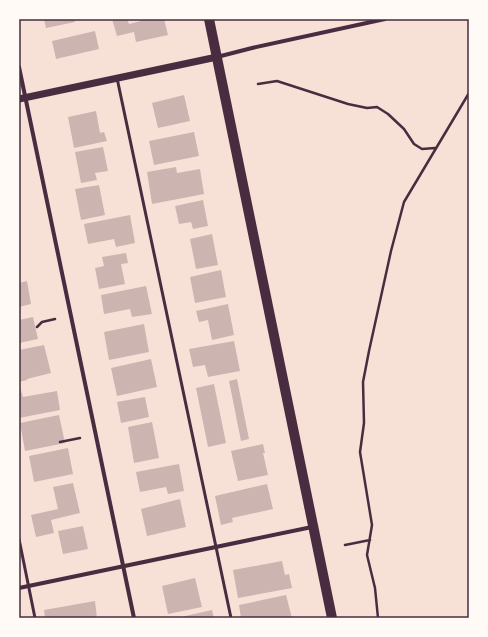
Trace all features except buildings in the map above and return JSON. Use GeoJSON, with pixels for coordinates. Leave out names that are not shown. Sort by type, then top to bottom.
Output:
{"type":"FeatureCollection","features":[{"type":"Feature","properties":{"kind":"main road"},"geometry":{"type":"LineString","coordinates":[[209,19],[332,618]]}},
{"type":"Feature","properties":{"kind":"street"},"geometry":{"type":"LineString","coordinates":[[22,99],[385,19]]}},
{"type":"Feature","properties":{"kind":"street"},"geometry":{"type":"LineString","coordinates":[[19,67],[22,99],[134,618]]}},
{"type":"Feature","properties":{"kind":"street"},"geometry":{"type":"LineString","coordinates":[[19,588],[313,527]]}},
{"type":"Feature","properties":{"kind":"lane"},"geometry":{"type":"LineString","coordinates":[[117,78],[231,618]]}},
{"type":"Feature","properties":{"kind":"lane"},"geometry":{"type":"LineString","coordinates":[[19,539],[35,618]]}},
{"type":"Feature","properties":{"kind":"path"},"geometry":{"type":"LineString","coordinates":[[258,84],[277,81],[348,104],[367,108],[377,107],[388,114],[404,129],[414,144],[422,149],[436,148]]}},
{"type":"Feature","properties":{"kind":"path"},"geometry":{"type":"LineString","coordinates":[[378,618],[375,588],[367,555],[372,525],[360,452],[364,423],[363,382],[368,351],[404,202],[469,93]]}},
{"type":"Feature","properties":{"kind":"path"},"geometry":{"type":"LineString","coordinates":[[36,327],[42,322],[54,319]]}},
{"type":"Feature","properties":{"kind":"path"},"geometry":{"type":"LineString","coordinates":[[60,442],[80,438]]}},
{"type":"Feature","properties":{"kind":"path"},"geometry":{"type":"LineString","coordinates":[[345,545],[370,540]]}}]}
